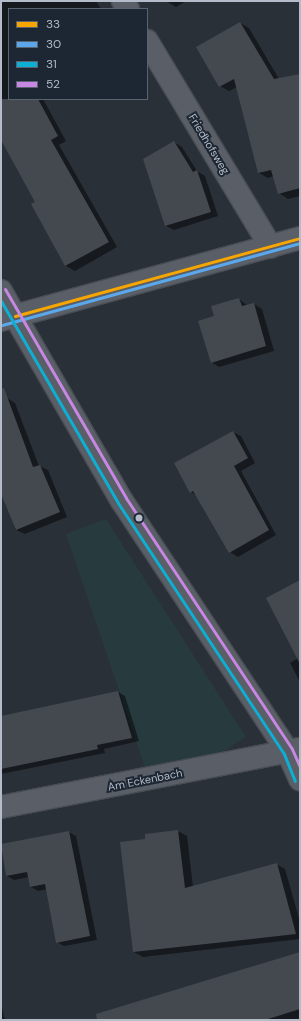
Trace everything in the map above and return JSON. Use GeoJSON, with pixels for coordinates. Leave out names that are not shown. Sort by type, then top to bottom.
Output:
{"type":"FeatureCollection","features":[{"type":"Feature","properties":{"kind":"street","name":"Friedhofsweg"},"geometry":{"type":"LineString","coordinates":[[148,43],[271,246]]}},
{"type":"Feature","properties":{"kind":"street"},"geometry":{"type":"LineString","coordinates":[[8,318],[300,238]]}},
{"type":"Feature","properties":{"kind":"street"},"geometry":{"type":"LineString","coordinates":[[1,291],[8,318],[122,500],[294,751],[300,780]]}},
{"type":"Feature","properties":{"kind":"street","name":"Am Eckenbach"},"geometry":{"type":"LineString","coordinates":[[1,807],[294,751]]}},
{"type":"Feature","properties":{"kind":"green space"},"geometry":{"type":"Polygon","coordinates":[[[106,519],[246,737],[221,753],[146,770],[66,534],[106,519]]]}},
{"type":"Feature","properties":{"kind":"building"},"geometry":{"type":"Polygon","coordinates":[[[240,22],[274,79],[300,74],[300,188],[278,194],[271,170],[258,173],[234,79],[219,87],[196,47],[240,22]]]}},
{"type":"Feature","properties":{"kind":"building"},"geometry":{"type":"Polygon","coordinates":[[[1,99],[39,100],[58,136],[51,140],[109,242],[65,266],[31,204],[35,202],[1,140],[1,99]]]}},
{"type":"Feature","properties":{"kind":"building"},"geometry":{"type":"Polygon","coordinates":[[[174,141],[193,172],[197,170],[211,212],[165,226],[143,159],[174,141]]]}},
{"type":"Feature","properties":{"kind":"building"},"geometry":{"type":"Polygon","coordinates":[[[239,298],[242,306],[254,303],[266,346],[211,363],[198,321],[214,316],[211,306],[239,298]]]}},
{"type":"Feature","properties":{"kind":"building"},"geometry":{"type":"Polygon","coordinates":[[[4,388],[33,467],[40,465],[60,512],[16,530],[1,494],[1,389],[4,388]]]}},
{"type":"Feature","properties":{"kind":"building"},"geometry":{"type":"Polygon","coordinates":[[[233,431],[248,458],[234,466],[269,530],[229,553],[193,491],[190,493],[174,463],[233,431]]]}},
{"type":"Feature","properties":{"kind":"building"},"geometry":{"type":"Polygon","coordinates":[[[300,580],[300,664],[266,598],[300,580]]]}},
{"type":"Feature","properties":{"kind":"building"},"geometry":{"type":"Polygon","coordinates":[[[118,691],[132,738],[97,745],[98,749],[1,769],[1,716],[118,691]]]}},
{"type":"Feature","properties":{"kind":"building"},"geometry":{"type":"Polygon","coordinates":[[[178,830],[185,888],[277,863],[296,934],[133,952],[120,842],[145,839],[145,834],[178,830]]]}},
{"type":"Feature","properties":{"kind":"building"},"geometry":{"type":"Polygon","coordinates":[[[69,831],[90,936],[56,943],[45,884],[30,887],[27,872],[6,876],[1,844],[69,831]]]}},
{"type":"Feature","properties":{"kind":"building"},"geometry":{"type":"Polygon","coordinates":[[[300,952],[300,1009],[265,1020],[97,1020],[96,1014],[300,952]]]}},
{"type":"Feature","properties":{"kind":"transit line","name":"33"},"geometry":{"type":"LineString","coordinates":[[15,316],[300,238]]}},
{"type":"Feature","properties":{"kind":"transit line","name":"30"},"geometry":{"type":"LineString","coordinates":[[2,325],[300,243]]}},
{"type":"Feature","properties":{"kind":"transit line","name":"52"},"geometry":{"type":"LineString","coordinates":[[5,289],[126,498],[292,749],[300,767]]}},
{"type":"Feature","properties":{"kind":"transit line","name":"31"},"geometry":{"type":"LineString","coordinates":[[1,301],[118,503],[284,754],[295,781]]}}]}
